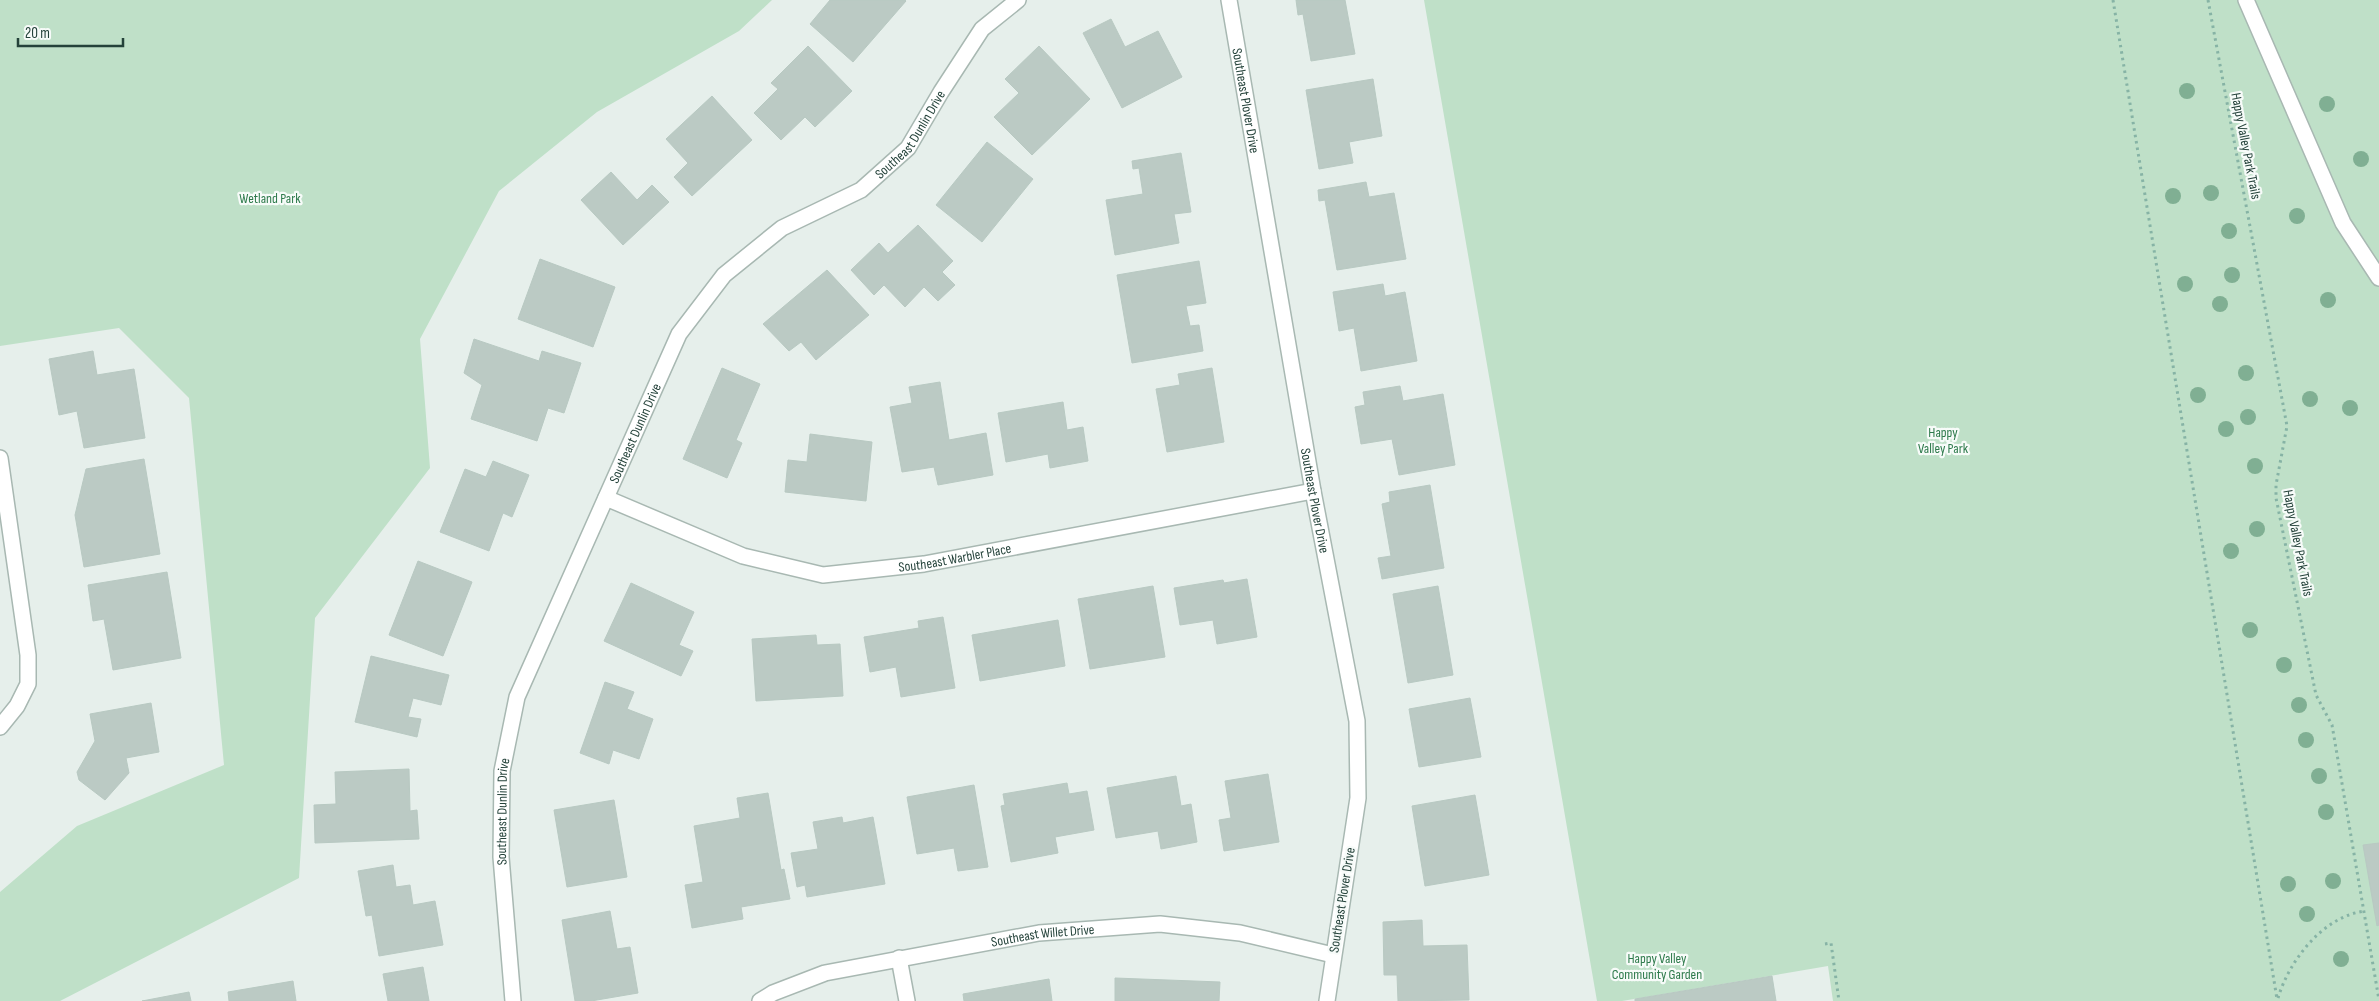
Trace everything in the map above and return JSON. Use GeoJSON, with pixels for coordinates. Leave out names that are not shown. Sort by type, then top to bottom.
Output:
{"type":"FeatureCollection","features":[{"type":"Feature","properties":{"kind":"street","name":"Southeast Dunlin Drive"},"geometry":{"type":"LineString","coordinates":[[513,1001],[501,857],[502,771],[517,697],[679,334],[724,276],[782,228],[860,190],[908,148],[941,92],[982,29],[1018,0]]}},
{"type":"Feature","properties":{"kind":"street","name":"Southeast Plover Drive"},"geometry":{"type":"LineString","coordinates":[[1229,0],[1313,491],[1357,721],[1358,798],[1327,1001]]}},
{"type":"Feature","properties":{"kind":"street"},"geometry":{"type":"LineString","coordinates":[[2246,0],[2343,223],[2379,278]]}},
{"type":"Feature","properties":{"kind":"street"},"geometry":{"type":"LineString","coordinates":[[0,458],[28,656],[28,684],[17,706],[0,727]]}},
{"type":"Feature","properties":{"kind":"street","name":"Southeast Warbler Place"},"geometry":{"type":"LineString","coordinates":[[606,498],[743,556],[823,575],[924,564],[1313,491]]}},
{"type":"Feature","properties":{"kind":"street","name":"Southeast Willet Drive"},"geometry":{"type":"LineString","coordinates":[[760,1001],[773,993],[825,973],[1039,933],[1160,924],[1240,933],[1333,955]]}},
{"type":"Feature","properties":{"kind":"street"},"geometry":{"type":"LineString","coordinates":[[899,958],[907,1001]]}},
{"type":"Feature","properties":{"kind":"path"},"geometry":{"type":"LineString","coordinates":[[2113,0],[2277,1000]]}},
{"type":"Feature","properties":{"kind":"path","name":"Happy Valley Park Trails"},"geometry":{"type":"LineString","coordinates":[[2208,0],[2287,426],[2276,485],[2276,498],[2316,695],[2332,725],[2379,1000]]}},
{"type":"Feature","properties":{"kind":"path"},"geometry":{"type":"LineString","coordinates":[[2277,1000],[2282,983],[2292,966],[2310,943],[2337,921],[2354,912],[2365,911]]}},
{"type":"Feature","properties":{"kind":"path"},"geometry":{"type":"LineString","coordinates":[[1825,944],[1831,943],[1839,1001]]}},
{"type":"Feature","properties":{"kind":"green space","name":"Wetland Park"},"geometry":{"type":"Polygon","coordinates":[[[0,0],[772,0],[739,31],[597,112],[499,191],[420,339],[430,468],[315,618],[299,878],[60,1001],[0,1001],[0,892],[77,826],[224,765],[189,398],[119,328],[0,346],[0,0]]]}},
{"type":"Feature","properties":{"kind":"green space","name":"Happy Valley Park"},"geometry":{"type":"Polygon","coordinates":[[[1424,0],[2379,0],[2379,1001],[1833,1001],[1828,966],[1622,1001],[1597,1001],[1424,0]]]}},
{"type":"Feature","properties":{"kind":"building"},"geometry":{"type":"Polygon","coordinates":[[[830,0],[906,1],[853,62],[810,24],[830,0]]]}},
{"type":"Feature","properties":{"kind":"building"},"geometry":{"type":"Polygon","coordinates":[[[1296,0],[1345,0],[1355,54],[1311,61],[1303,14],[1298,15],[1296,0]]]}},
{"type":"Feature","properties":{"kind":"building"},"geometry":{"type":"Polygon","coordinates":[[[1111,19],[1125,47],[1158,31],[1182,77],[1122,108],[1083,33],[1111,19]]]}},
{"type":"Feature","properties":{"kind":"building"},"geometry":{"type":"Polygon","coordinates":[[[808,46],[852,91],[815,127],[805,117],[781,140],[754,113],[778,89],[771,83],[808,46]]]}},
{"type":"Feature","properties":{"kind":"building"},"geometry":{"type":"Polygon","coordinates":[[[1039,46],[1090,99],[1032,155],[994,117],[1019,93],[1005,79],[1039,46]]]}},
{"type":"Feature","properties":{"kind":"building"},"geometry":{"type":"Polygon","coordinates":[[[1373,79],[1382,136],[1349,142],[1353,163],[1319,169],[1306,90],[1373,79]]]}},
{"type":"Feature","properties":{"kind":"building"},"geometry":{"type":"Polygon","coordinates":[[[712,96],[752,140],[692,196],[674,177],[688,163],[666,139],[712,96]]]}},
{"type":"Feature","properties":{"kind":"building"},"geometry":{"type":"Polygon","coordinates":[[[987,142],[1033,179],[982,242],[936,205],[987,142]]]}},
{"type":"Feature","properties":{"kind":"building"},"geometry":{"type":"Polygon","coordinates":[[[1181,153],[1191,212],[1174,214],[1179,243],[1115,255],[1106,200],[1143,194],[1139,168],[1133,169],[1132,161],[1181,153]]]}},
{"type":"Feature","properties":{"kind":"building"},"geometry":{"type":"Polygon","coordinates":[[[611,172],[637,200],[652,185],[669,202],[623,245],[581,200],[611,172]]]}},
{"type":"Feature","properties":{"kind":"building"},"geometry":{"type":"Polygon","coordinates":[[[1366,182],[1369,197],[1394,193],[1406,259],[1337,270],[1325,200],[1319,201],[1318,190],[1366,182]]]}},
{"type":"Feature","properties":{"kind":"building"},"geometry":{"type":"Polygon","coordinates":[[[918,225],[953,261],[942,272],[955,285],[938,301],[924,287],[905,307],[884,285],[874,295],[851,270],[879,243],[888,253],[918,225]]]}},
{"type":"Feature","properties":{"kind":"building"},"geometry":{"type":"Polygon","coordinates":[[[540,259],[615,287],[593,347],[518,319],[540,259]]]}},
{"type":"Feature","properties":{"kind":"building"},"geometry":{"type":"Polygon","coordinates":[[[1199,261],[1206,303],[1186,306],[1190,326],[1199,325],[1203,351],[1132,363],[1117,275],[1199,261]]]}},
{"type":"Feature","properties":{"kind":"building"},"geometry":{"type":"Polygon","coordinates":[[[827,270],[869,315],[816,360],[801,342],[789,351],[763,324],[827,270]]]}},
{"type":"Feature","properties":{"kind":"building"},"geometry":{"type":"Polygon","coordinates":[[[1383,284],[1385,296],[1405,292],[1417,361],[1361,371],[1354,328],[1339,331],[1333,292],[1383,284]]]}},
{"type":"Feature","properties":{"kind":"building"},"geometry":{"type":"Polygon","coordinates":[[[474,339],[539,361],[542,351],[581,363],[564,413],[548,408],[537,441],[471,419],[482,385],[464,373],[474,339]]]}},
{"type":"Feature","properties":{"kind":"building"},"geometry":{"type":"Polygon","coordinates":[[[93,351],[97,375],[134,369],[145,438],[84,448],[77,411],[59,415],[49,359],[93,351]]]}},
{"type":"Feature","properties":{"kind":"building"},"geometry":{"type":"Polygon","coordinates":[[[722,368],[760,384],[736,440],[742,443],[727,478],[683,459],[722,368]]]}},
{"type":"Feature","properties":{"kind":"building"},"geometry":{"type":"Polygon","coordinates":[[[1212,368],[1224,442],[1167,452],[1156,389],[1180,385],[1178,374],[1212,368]]]}},
{"type":"Feature","properties":{"kind":"building"},"geometry":{"type":"Polygon","coordinates":[[[940,382],[949,440],[986,433],[993,475],[938,485],[934,467],[902,472],[890,407],[912,403],[909,387],[940,382]]]}},
{"type":"Feature","properties":{"kind":"building"},"geometry":{"type":"Polygon","coordinates":[[[1400,386],[1403,401],[1443,394],[1455,465],[1399,475],[1392,439],[1361,444],[1355,407],[1365,405],[1363,392],[1400,386]]]}},
{"type":"Feature","properties":{"kind":"building"},"geometry":{"type":"Polygon","coordinates":[[[1063,402],[1067,430],[1083,427],[1088,461],[1050,468],[1048,454],[1006,462],[998,413],[1063,402]]]}},
{"type":"Feature","properties":{"kind":"building"},"geometry":{"type":"Polygon","coordinates":[[[810,434],[872,442],[866,501],[785,492],[788,460],[807,462],[810,434]]]}},
{"type":"Feature","properties":{"kind":"building"},"geometry":{"type":"Polygon","coordinates":[[[144,459],[160,554],[84,567],[75,515],[86,469],[144,459]]]}},
{"type":"Feature","properties":{"kind":"building"},"geometry":{"type":"Polygon","coordinates":[[[493,461],[529,475],[512,517],[503,513],[489,551],[440,532],[465,469],[486,477],[493,461]]]}},
{"type":"Feature","properties":{"kind":"building"},"geometry":{"type":"Polygon","coordinates":[[[1430,485],[1444,568],[1382,579],[1378,558],[1391,556],[1382,504],[1390,502],[1389,492],[1430,485]]]}},
{"type":"Feature","properties":{"kind":"building"},"geometry":{"type":"Polygon","coordinates":[[[418,561],[472,582],[443,656],[389,635],[418,561]]]}},
{"type":"Feature","properties":{"kind":"building"},"geometry":{"type":"Polygon","coordinates":[[[167,572],[181,658],[113,670],[104,619],[93,621],[88,585],[167,572]]]}},
{"type":"Feature","properties":{"kind":"building"},"geometry":{"type":"Polygon","coordinates":[[[1247,579],[1257,637],[1217,644],[1213,620],[1180,625],[1174,588],[1223,580],[1224,583],[1247,579]]]}},
{"type":"Feature","properties":{"kind":"building"},"geometry":{"type":"Polygon","coordinates":[[[631,583],[694,612],[679,645],[693,651],[681,676],[604,641],[631,583]]]}},
{"type":"Feature","properties":{"kind":"building"},"geometry":{"type":"Polygon","coordinates":[[[1153,586],[1165,657],[1090,669],[1078,599],[1153,586]]]}},
{"type":"Feature","properties":{"kind":"building"},"geometry":{"type":"Polygon","coordinates":[[[1438,586],[1453,675],[1408,683],[1393,594],[1438,586]]]}},
{"type":"Feature","properties":{"kind":"building"},"geometry":{"type":"Polygon","coordinates":[[[943,617],[955,688],[901,697],[896,667],[870,672],[864,637],[919,628],[918,621],[943,617]]]}},
{"type":"Feature","properties":{"kind":"building"},"geometry":{"type":"Polygon","coordinates":[[[1058,620],[1065,666],[980,681],[972,635],[1058,620]]]}},
{"type":"Feature","properties":{"kind":"building"},"geometry":{"type":"Polygon","coordinates":[[[816,635],[817,645],[840,644],[843,696],[756,701],[752,639],[816,635]]]}},
{"type":"Feature","properties":{"kind":"building"},"geometry":{"type":"Polygon","coordinates":[[[371,656],[449,675],[441,705],[413,698],[408,717],[421,719],[417,737],[355,722],[371,656]]]}},
{"type":"Feature","properties":{"kind":"building"},"geometry":{"type":"Polygon","coordinates":[[[605,682],[634,692],[627,709],[653,719],[639,759],[613,750],[609,764],[580,753],[605,682]]]}},
{"type":"Feature","properties":{"kind":"building"},"geometry":{"type":"Polygon","coordinates":[[[1470,698],[1481,757],[1419,767],[1409,709],[1470,698]]]}},
{"type":"Feature","properties":{"kind":"building"},"geometry":{"type":"Polygon","coordinates":[[[151,703],[159,752],[126,758],[129,773],[105,800],[79,780],[77,772],[95,741],[90,714],[151,703]]]}},
{"type":"Feature","properties":{"kind":"building"},"geometry":{"type":"Polygon","coordinates":[[[409,769],[410,811],[417,810],[419,839],[315,843],[314,805],[336,804],[335,772],[409,769]]]}},
{"type":"Feature","properties":{"kind":"building"},"geometry":{"type":"Polygon","coordinates":[[[1268,774],[1279,842],[1224,851],[1219,820],[1231,818],[1225,781],[1268,774]]]}},
{"type":"Feature","properties":{"kind":"building"},"geometry":{"type":"Polygon","coordinates":[[[1176,776],[1181,806],[1191,804],[1197,842],[1161,849],[1158,831],[1116,838],[1107,788],[1176,776]]]}},
{"type":"Feature","properties":{"kind":"building"},"geometry":{"type":"Polygon","coordinates":[[[1067,783],[1069,794],[1087,791],[1094,830],[1055,837],[1058,853],[1011,862],[1001,806],[1005,805],[1003,794],[1067,783]]]}},
{"type":"Feature","properties":{"kind":"building"},"geometry":{"type":"Polygon","coordinates":[[[974,785],[988,867],[958,871],[954,848],[917,854],[907,797],[974,785]]]}},
{"type":"Feature","properties":{"kind":"building"},"geometry":{"type":"Polygon","coordinates":[[[768,793],[781,870],[784,869],[790,899],[741,907],[743,919],[692,928],[685,885],[703,882],[694,826],[740,818],[737,798],[768,793]]]}},
{"type":"Feature","properties":{"kind":"building"},"geometry":{"type":"Polygon","coordinates":[[[1475,795],[1489,875],[1425,886],[1412,806],[1475,795]]]}},
{"type":"Feature","properties":{"kind":"building"},"geometry":{"type":"Polygon","coordinates":[[[614,800],[627,877],[567,887],[554,810],[614,800]]]}},
{"type":"Feature","properties":{"kind":"building"},"geometry":{"type":"Polygon","coordinates":[[[842,817],[843,823],[873,817],[885,884],[807,897],[805,885],[797,887],[791,853],[818,849],[813,822],[842,817]]]}},
{"type":"Feature","properties":{"kind":"building"},"geometry":{"type":"Polygon","coordinates":[[[2379,843],[2379,925],[2377,926],[2363,845],[2379,843]]]}},
{"type":"Feature","properties":{"kind":"building"},"geometry":{"type":"Polygon","coordinates":[[[393,865],[396,887],[410,885],[413,905],[435,901],[443,945],[379,956],[372,915],[366,916],[358,871],[393,865]]]}},
{"type":"Feature","properties":{"kind":"building"},"geometry":{"type":"Polygon","coordinates":[[[610,911],[617,949],[630,947],[638,993],[591,1001],[575,1001],[562,920],[610,911]]]}},
{"type":"Feature","properties":{"kind":"building"},"geometry":{"type":"Polygon","coordinates":[[[1422,920],[1423,946],[1467,945],[1469,1000],[1398,1001],[1397,975],[1384,975],[1383,922],[1422,920]]]}},
{"type":"Feature","properties":{"kind":"building"},"geometry":{"type":"Polygon","coordinates":[[[423,967],[429,1001],[388,1001],[383,974],[423,967]]]}},
{"type":"Feature","properties":{"kind":"building"},"geometry":{"type":"Polygon","coordinates":[[[1772,976],[1776,1001],[1635,1001],[1635,999],[1772,976]]]}},
{"type":"Feature","properties":{"kind":"building"},"geometry":{"type":"Polygon","coordinates":[[[1115,978],[1220,982],[1219,1001],[1115,1001],[1115,978]]]}},
{"type":"Feature","properties":{"kind":"building"},"geometry":{"type":"Polygon","coordinates":[[[1049,979],[1052,1001],[964,1001],[963,994],[1049,979]]]}},
{"type":"Feature","properties":{"kind":"building"},"geometry":{"type":"Polygon","coordinates":[[[293,981],[296,1001],[229,1001],[228,992],[293,981]]]}},
{"type":"Feature","properties":{"kind":"building"},"geometry":{"type":"Polygon","coordinates":[[[189,992],[191,1001],[142,1001],[189,992]]]}},
{"type":"Feature","properties":{"kind":"park label","name":"Happy Valley Community Garden"},"geometry":{"type":"Point","coordinates":[1657,966]}}]}
